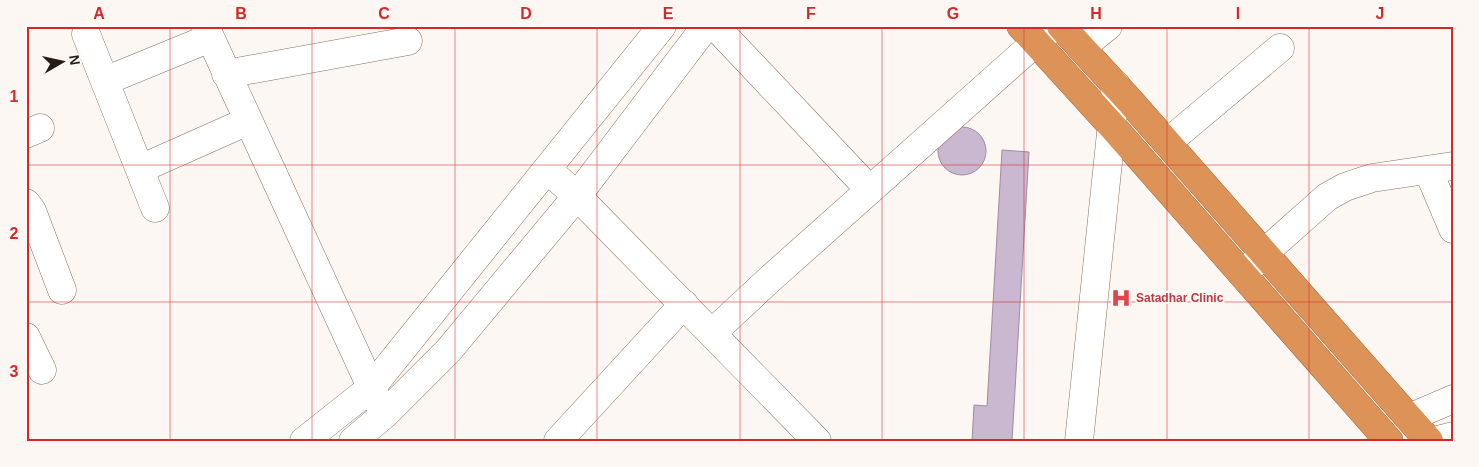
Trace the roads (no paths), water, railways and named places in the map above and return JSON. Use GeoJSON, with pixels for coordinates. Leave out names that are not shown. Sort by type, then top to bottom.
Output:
{"type":"FeatureCollection","features":[{"type":"Feature","properties":{"kind":"highway"},"geometry":{"type":"LineString","coordinates":[[1061,26],[1116,85],[1263,254],[1430,441]]}},
{"type":"Feature","properties":{"kind":"highway"},"geometry":{"type":"LineString","coordinates":[[1037,32],[1112,126],[1389,441]]}},
{"type":"Feature","properties":{"kind":"street"},"geometry":{"type":"LineString","coordinates":[[304,441],[371,388],[662,26]]}},
{"type":"Feature","properties":{"kind":"street"},"geometry":{"type":"LineString","coordinates":[[353,441],[384,415],[448,351],[577,196],[706,26]]}},
{"type":"Feature","properties":{"kind":"street"},"geometry":{"type":"LineString","coordinates":[[715,26],[870,190]]}},
{"type":"Feature","properties":{"kind":"street"},"geometry":{"type":"LineString","coordinates":[[1082,48],[1108,26]]}},
{"type":"Feature","properties":{"kind":"street"},"geometry":{"type":"LineString","coordinates":[[105,81],[207,32],[384,415]]}},
{"type":"Feature","properties":{"kind":"street"},"geometry":{"type":"LineString","coordinates":[[712,333],[770,278],[870,190],[1037,32]]}},
{"type":"Feature","properties":{"kind":"street"},"geometry":{"type":"LineString","coordinates":[[86,34],[155,208]]}},
{"type":"Feature","properties":{"kind":"street"},"geometry":{"type":"LineString","coordinates":[[226,74],[408,41]]}},
{"type":"Feature","properties":{"kind":"street"},"geometry":{"type":"LineString","coordinates":[[1167,143],[1280,48]]}},
{"type":"Feature","properties":{"kind":"street"},"geometry":{"type":"LineString","coordinates":[[1080,441],[1116,85]]}},
{"type":"Feature","properties":{"kind":"street"},"geometry":{"type":"LineString","coordinates":[[140,169],[248,121]]}},
{"type":"Feature","properties":{"kind":"street"},"geometry":{"type":"LineString","coordinates":[[1242,275],[1327,197],[1345,187],[1372,178],[1440,168],[1453,229]]}},
{"type":"Feature","properties":{"kind":"street"},"geometry":{"type":"LineString","coordinates":[[547,169],[577,196],[684,304],[809,438]]}},
{"type":"Feature","properties":{"kind":"street"},"geometry":{"type":"LineString","coordinates":[[26,203],[32,211],[62,290]]}},
{"type":"Feature","properties":{"kind":"street"},"geometry":{"type":"LineString","coordinates":[[558,441],[684,304]]}},
{"type":"Feature","properties":{"kind":"street"},"geometry":{"type":"LineString","coordinates":[[26,337],[42,370]]}},
{"type":"Feature","properties":{"kind":"street"},"geometry":{"type":"LineString","coordinates":[[1409,418],[1453,399]]}},
{"type":"Feature","properties":{"kind":"street"},"geometry":{"type":"LineString","coordinates":[[1434,441],[1453,436]]}},
{"type":"Feature","properties":{"kind":"place","name":"Satadhar Clinic"},"geometry":{"type":"Point","coordinates":[1121,298]}}]}
